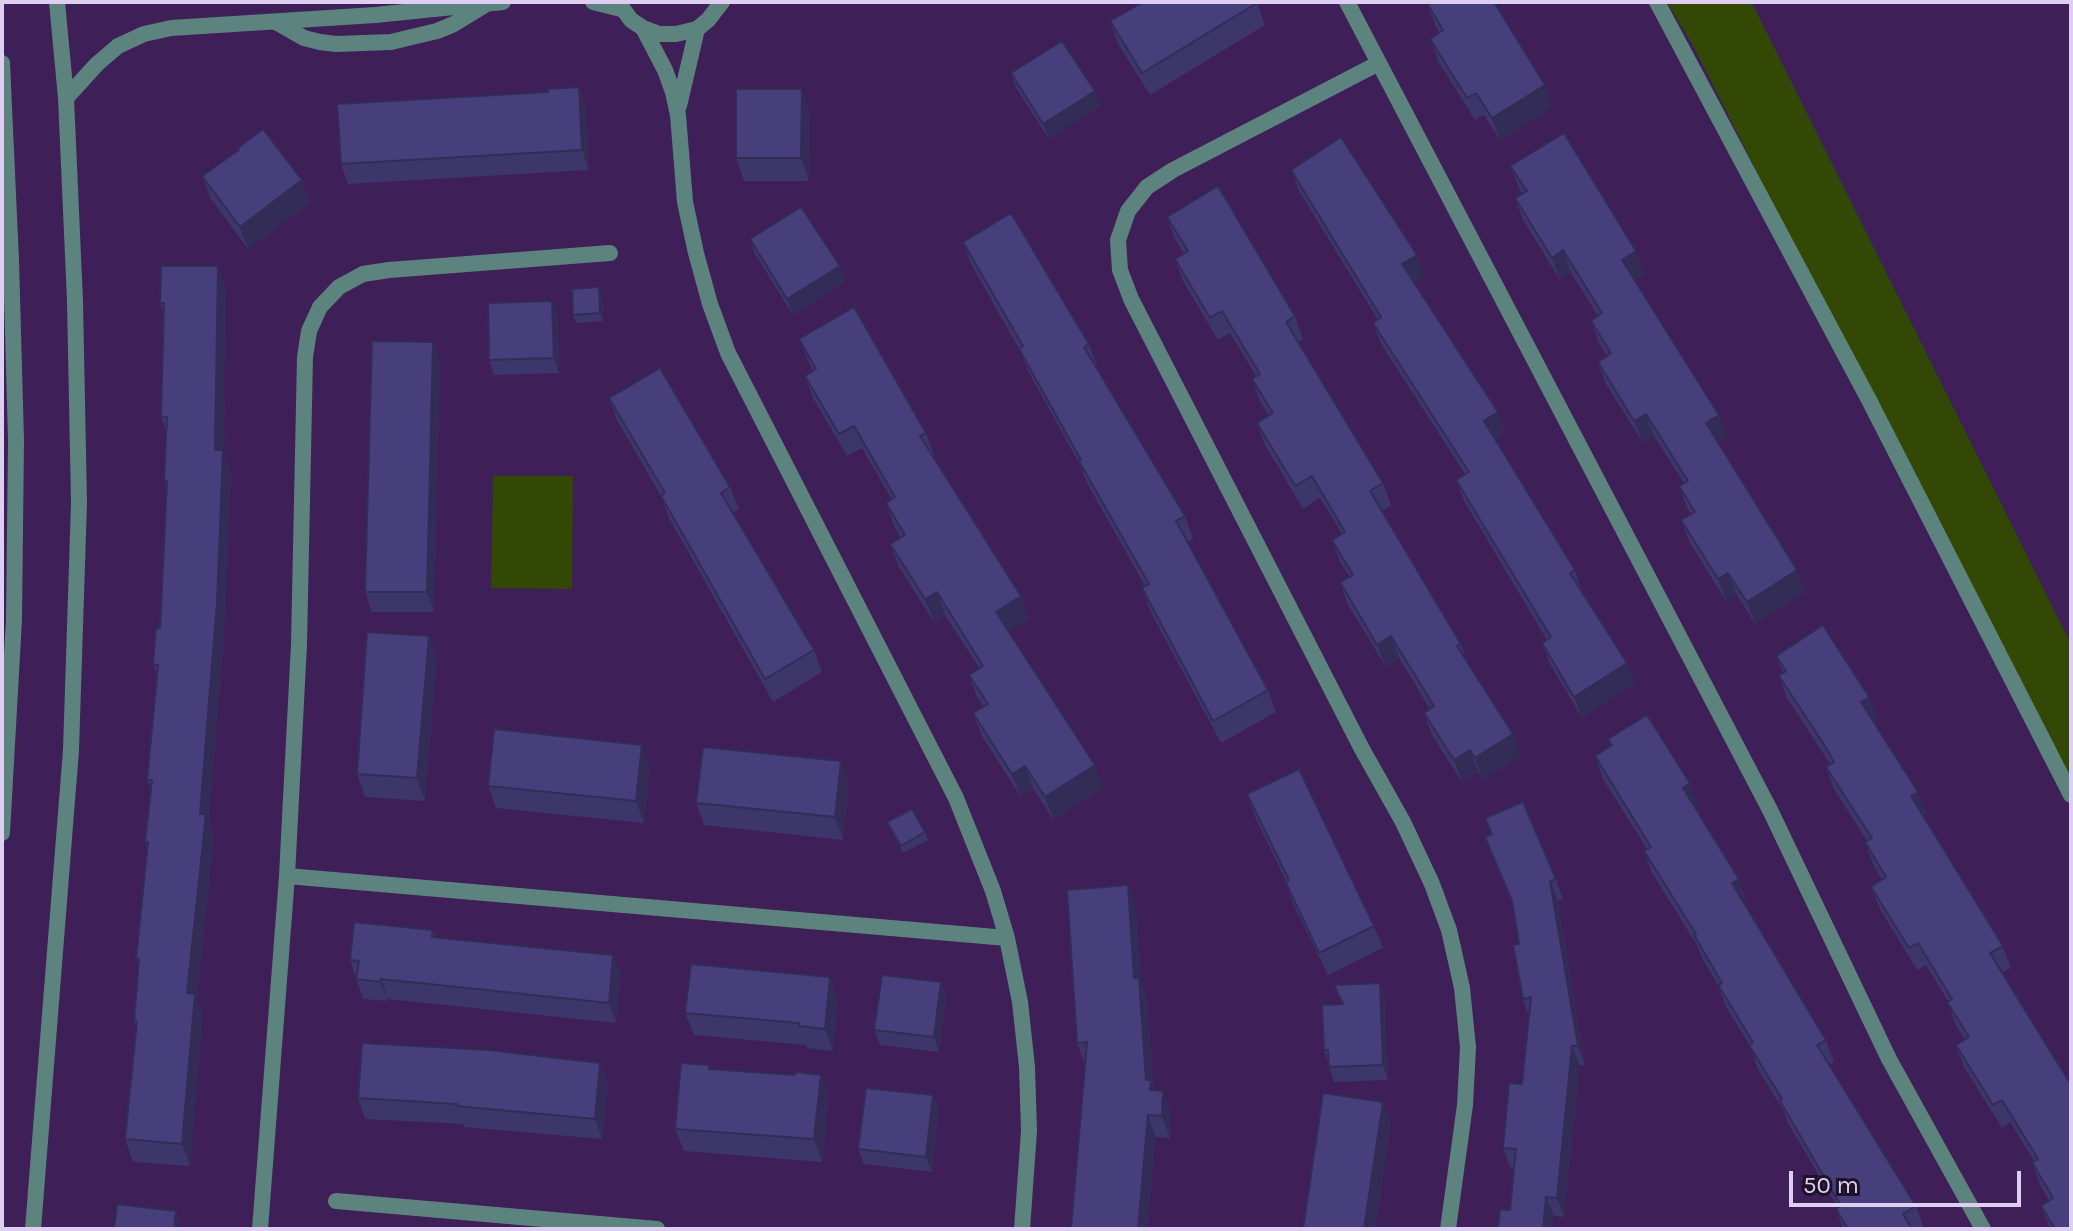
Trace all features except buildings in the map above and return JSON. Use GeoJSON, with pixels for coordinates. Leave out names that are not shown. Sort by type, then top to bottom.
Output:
{"type":"FeatureCollection","features":[{"type":"Feature","properties":{"kind":"street"},"geometry":{"type":"LineString","coordinates":[[33,1229],[71,750],[78,518],[75,301],[66,98],[57,2]]}},
{"type":"Feature","properties":{"kind":"street"},"geometry":{"type":"LineString","coordinates":[[593,2],[620,6],[643,28],[665,70],[678,115],[685,202],[696,253],[728,353],[956,798],[976,844],[1007,938],[1020,1002],[1027,1067],[1029,1131],[1022,1229]]}},
{"type":"Feature","properties":{"kind":"street"},"geometry":{"type":"LineString","coordinates":[[643,28],[659,34],[697,29],[722,2]]}},
{"type":"Feature","properties":{"kind":"street"},"geometry":{"type":"LineString","coordinates":[[1347,2],[1770,810],[1889,1059],[1983,1229]]}},
{"type":"Feature","properties":{"kind":"street"},"geometry":{"type":"LineString","coordinates":[[1657,2],[1869,400],[2071,795]]}},
{"type":"Feature","properties":{"kind":"street"},"geometry":{"type":"LineString","coordinates":[[66,98],[118,46],[144,34],[171,28],[495,3]]}},
{"type":"Feature","properties":{"kind":"street"},"geometry":{"type":"LineString","coordinates":[[276,22],[304,38],[320,42],[391,42],[454,24],[495,3]]}},
{"type":"Feature","properties":{"kind":"street"},"geometry":{"type":"LineString","coordinates":[[678,115],[697,29]]}},
{"type":"Feature","properties":{"kind":"street"},"geometry":{"type":"LineString","coordinates":[[2,63],[16,440],[14,620],[2,833]]}},
{"type":"Feature","properties":{"kind":"street"},"geometry":{"type":"LineString","coordinates":[[1379,63],[1173,170],[1147,187],[1128,211],[1118,240],[1120,270],[1131,299],[1333,693],[1403,822],[1449,930],[1462,988],[1468,1047],[1465,1105],[1448,1229]]}},
{"type":"Feature","properties":{"kind":"street"},"geometry":{"type":"LineString","coordinates":[[260,1229],[287,876],[299,644],[305,357],[309,331],[320,307],[339,287],[363,274],[610,253]]}},
{"type":"Feature","properties":{"kind":"street"},"geometry":{"type":"LineString","coordinates":[[287,876],[1007,938]]}},
{"type":"Feature","properties":{"kind":"street"},"geometry":{"type":"LineString","coordinates":[[336,1201],[657,1229]]}},
{"type":"Feature","properties":{"kind":"green space"},"geometry":{"type":"Polygon","coordinates":[[[1667,2],[1751,2],[1755,9],[2071,644],[2071,798],[1695,49],[1667,2]]]}},
{"type":"Feature","properties":{"kind":"green space"},"geometry":{"type":"Polygon","coordinates":[[[493,476],[573,476],[572,589],[491,588],[493,476]]]}}]}
